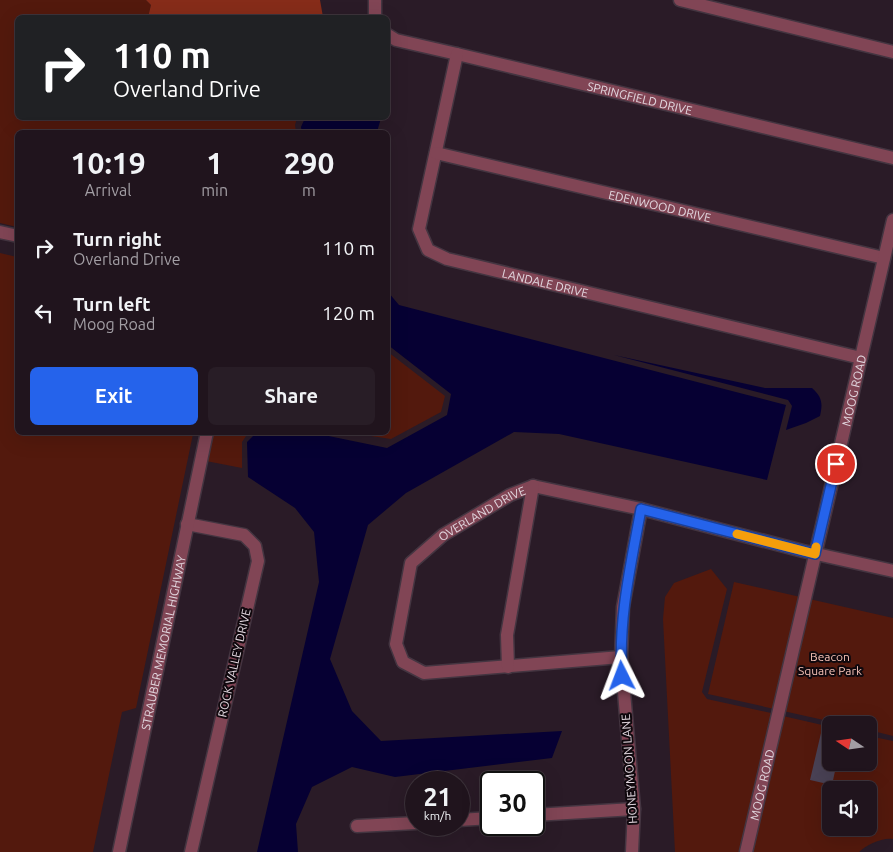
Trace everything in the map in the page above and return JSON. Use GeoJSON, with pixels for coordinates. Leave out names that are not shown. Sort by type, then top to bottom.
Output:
{"type":"FeatureCollection","features":[{"type":"Feature","properties":{"kind":"street"},"geometry":{"type":"LineString","coordinates":[[375,0],[375,15]]}},
{"type":"Feature","properties":{"kind":"street"},"geometry":{"type":"LineString","coordinates":[[680,0],[893,52]]}},
{"type":"Feature","properties":{"kind":"street","name":"SPRINGFIELD DRIVE"},"geometry":{"type":"LineString","coordinates":[[390,36],[396,40],[893,158]]}},
{"type":"Feature","properties":{"kind":"street","name":"LANDALE DRIVE"},"geometry":{"type":"LineString","coordinates":[[457,54],[419,229],[428,250],[447,259],[860,358]]}},
{"type":"Feature","properties":{"kind":"street","name":"EDENWOOD DRIVE"},"geometry":{"type":"LineString","coordinates":[[436,153],[884,258]]}},
{"type":"Feature","properties":{"kind":"street","name":"MOOG ROAD"},"geometry":{"type":"LineString","coordinates":[[746,852],[893,220]]}},
{"type":"Feature","properties":{"kind":"street"},"geometry":{"type":"LineString","coordinates":[[0,232],[15,235]]}},
{"type":"Feature","properties":{"kind":"street","name":"STRAUBER MEMORIAL HIGHWAY"},"geometry":{"type":"LineString","coordinates":[[119,852],[206,435]]}},
{"type":"Feature","properties":{"kind":"street"},"geometry":{"type":"LineString","coordinates":[[533,486],[507,635],[508,667],[621,657]]}},
{"type":"Feature","properties":{"kind":"street","name":"OVERLAND DRIVE"},"geometry":{"type":"LineString","coordinates":[[508,667],[424,673],[403,662],[396,644],[411,563],[443,536],[510,495],[533,486],[641,509],[815,554],[893,571]]}},
{"type":"Feature","properties":{"kind":"street","name":"HONEYMOON LANE"},"geometry":{"type":"LineString","coordinates":[[632,852],[634,809],[621,657],[623,606],[641,509]]}},
{"type":"Feature","properties":{"kind":"street","name":"ROCK VALLEY DRIVE"},"geometry":{"type":"LineString","coordinates":[[187,524],[244,535],[255,546],[258,561],[191,852]]}},
{"type":"Feature","properties":{"kind":"street"},"geometry":{"type":"LineString","coordinates":[[545,814],[634,809]]}},
{"type":"Feature","properties":{"kind":"street"},"geometry":{"type":"LineString","coordinates":[[357,826],[405,824]]}},
{"type":"Feature","properties":{"kind":"green space"},"geometry":{"type":"Polygon","coordinates":[[[0,0],[146,0],[151,5],[148,15],[15,15],[15,120],[296,120],[296,130],[15,130],[15,227],[0,223],[0,0]]]}},
{"type":"Feature","properties":{"kind":"green space"},"geometry":{"type":"Polygon","coordinates":[[[0,253],[15,257],[15,435],[193,435],[136,708],[122,712],[93,852],[0,852],[0,253]]]}},
{"type":"Feature","properties":{"kind":"green space"},"geometry":{"type":"Polygon","coordinates":[[[390,354],[445,396],[441,412],[391,439],[364,435],[390,435],[390,354]]]}},
{"type":"Feature","properties":{"kind":"green space"},"geometry":{"type":"Polygon","coordinates":[[[212,435],[247,435],[242,442],[242,468],[206,461],[212,435]]]}},
{"type":"Feature","properties":{"kind":"green space"},"geometry":{"type":"Polygon","coordinates":[[[711,569],[727,589],[702,692],[707,699],[771,713],[740,852],[675,852],[663,619],[665,597],[674,583],[711,569]]]}},
{"type":"Feature","properties":{"kind":"green space","name":"Beacon Square Park"},"geometry":{"type":"Polygon","coordinates":[[[734,582],[893,618],[893,736],[878,732],[878,716],[822,716],[822,720],[708,694],[734,582]]]}},
{"type":"Feature","properties":{"kind":"green space"},"geometry":{"type":"Polygon","coordinates":[[[783,716],[822,725],[822,771],[878,771],[878,738],[893,741],[893,839],[875,842],[859,852],[752,852],[783,716]]]}},
{"type":"Feature","properties":{"kind":"shaded area"},"geometry":{"type":"Polygon","coordinates":[[[146,0],[320,0],[323,15],[148,15],[151,5],[146,0]]]}},
{"type":"Feature","properties":{"kind":"shaded area"},"geometry":{"type":"Polygon","coordinates":[[[304,120],[380,120],[378,130],[302,130],[304,120]]]}},
{"type":"Feature","properties":{"kind":"shaded area"},"geometry":{"type":"Polygon","coordinates":[[[390,294],[399,305],[786,405],[767,480],[559,434],[514,432],[406,493],[368,525],[330,659],[352,711],[381,741],[562,731],[552,758],[445,771],[405,771],[405,776],[395,777],[352,767],[312,787],[296,824],[298,852],[257,852],[319,582],[314,532],[295,508],[248,477],[247,442],[254,435],[324,435],[387,448],[447,415],[451,394],[390,347],[390,294]]]}},
{"type":"Feature","properties":{"kind":"shaded area"},"geometry":{"type":"Polygon","coordinates":[[[614,355],[765,388],[812,388],[818,394],[821,401],[820,416],[786,430],[792,406],[788,400],[614,355]]]}},
{"type":"Feature","properties":{"kind":"building"},"geometry":{"type":"Polygon","coordinates":[[[821,733],[822,771],[835,771],[833,781],[822,781],[822,783],[810,780],[821,733]]]}},
{"type":"Feature","properties":{"kind":"slow traffic"},"geometry":{"type":"LineString","coordinates":[[737,534],[815,554],[816,547]]}},
{"type":"Feature","properties":{"kind":"route"},"geometry":{"type":"LineString","coordinates":[[622,676],[623,606],[641,509],[815,554],[836,464]]}}]}
